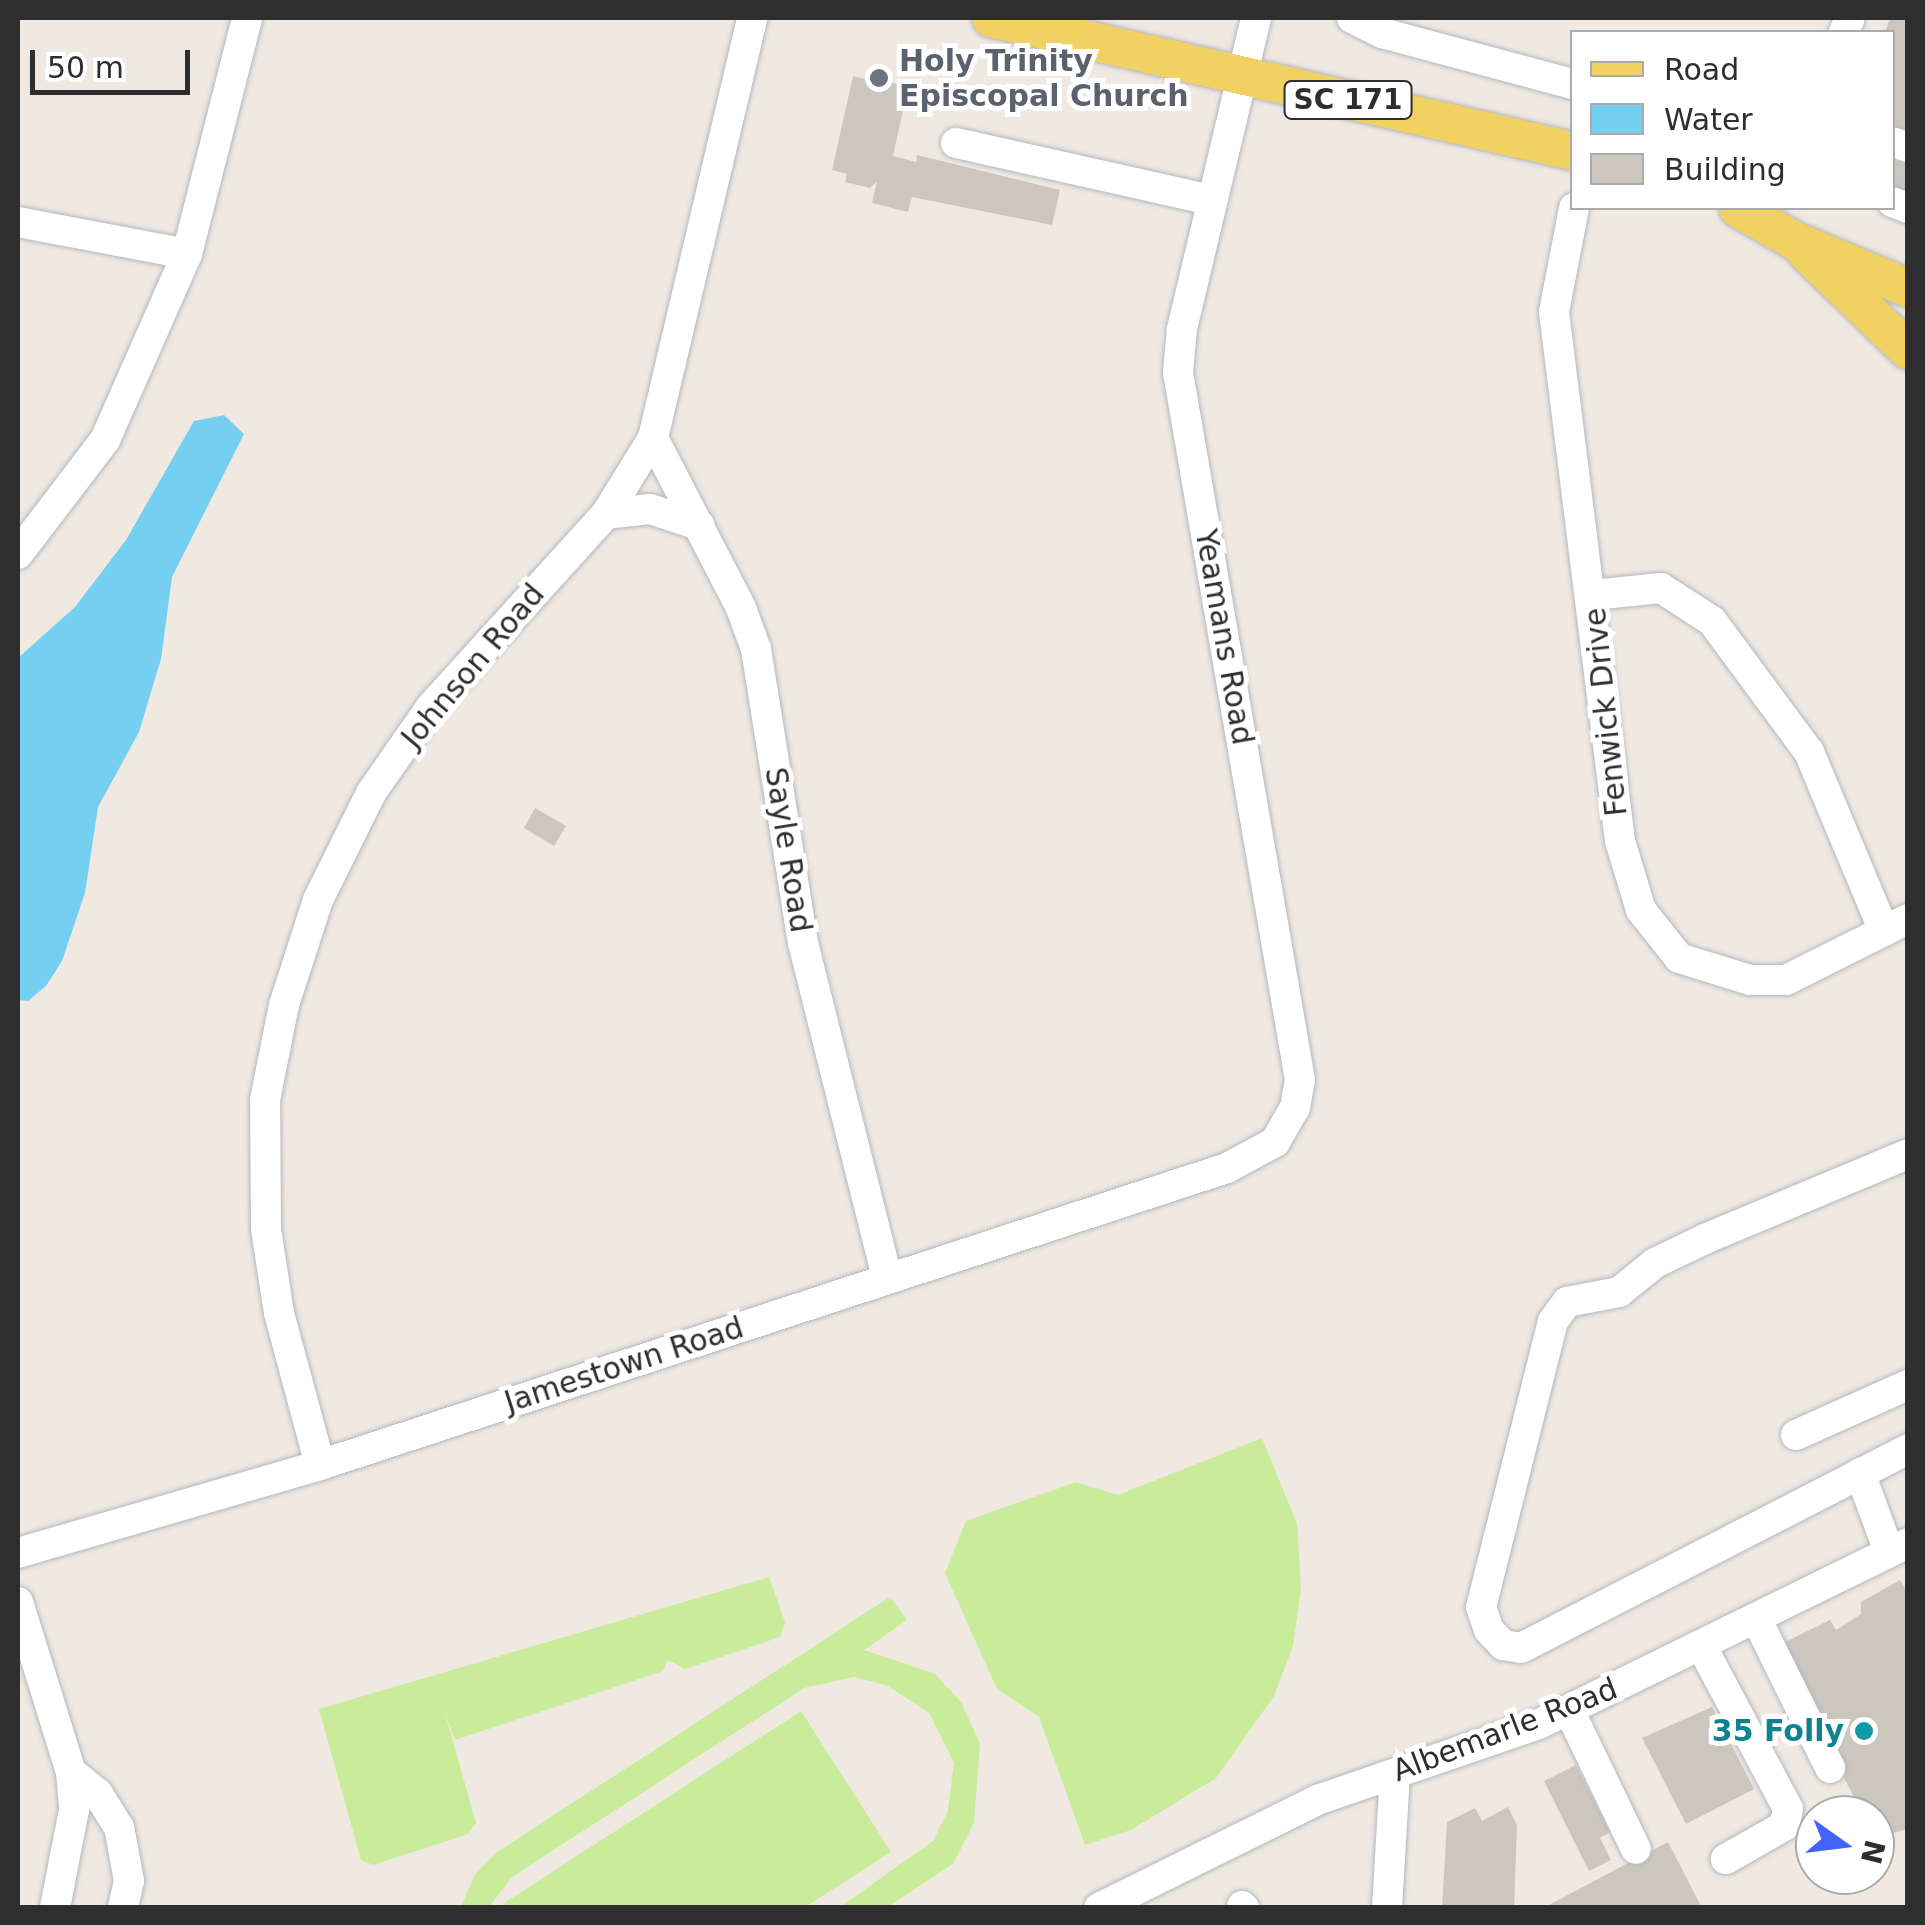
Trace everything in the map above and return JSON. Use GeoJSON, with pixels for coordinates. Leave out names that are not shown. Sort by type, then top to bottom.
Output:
{"type":"FeatureCollection","features":[{"type":"Feature","properties":{"kind":"main road","name":"SC 171"},"geometry":{"type":"LineString","coordinates":[[992,18],[1570,152]]}},
{"type":"Feature","properties":{"kind":"main road"},"geometry":{"type":"LineString","coordinates":[[1768,220],[1908,288]]}},
{"type":"Feature","properties":{"kind":"main road"},"geometry":{"type":"LineString","coordinates":[[1768,220],[1908,350]]}},
{"type":"Feature","properties":{"kind":"street"},"geometry":{"type":"LineString","coordinates":[[18,554],[105,440],[187,254],[247,18]]}},
{"type":"Feature","properties":{"kind":"street","name":"Johnson Road"},"geometry":{"type":"LineString","coordinates":[[320,1465],[279,1313],[266,1229],[265,1100],[284,1005],[318,900],[371,793],[431,707],[606,514],[653,438],[752,18]]}},
{"type":"Feature","properties":{"kind":"street","name":"Yeamans Road"},"geometry":{"type":"LineString","coordinates":[[1227,1168],[1276,1142],[1295,1108],[1300,1080],[1178,372],[1210,200],[1256,18]]}},
{"type":"Feature","properties":{"kind":"street"},"geometry":{"type":"LineString","coordinates":[[1352,18],[1570,83]]}},
{"type":"Feature","properties":{"kind":"street"},"geometry":{"type":"LineString","coordinates":[[956,143],[1210,200]]}},
{"type":"Feature","properties":{"kind":"street","name":"Fenwick Drive"},"geometry":{"type":"LineString","coordinates":[[1574,210],[1554,312],[1593,594],[1620,841],[1640,910],[1679,958],[1750,980],[1786,980],[1896,925]]}},
{"type":"Feature","properties":{"kind":"street"},"geometry":{"type":"LineString","coordinates":[[18,222],[187,254]]}},
{"type":"Feature","properties":{"kind":"street","name":"Sayle Road"},"geometry":{"type":"LineString","coordinates":[[653,438],[756,650],[803,943],[887,1278]]}},
{"type":"Feature","properties":{"kind":"street"},"geometry":{"type":"LineString","coordinates":[[606,514],[650,510],[699,526]]}},
{"type":"Feature","properties":{"kind":"street"},"geometry":{"type":"LineString","coordinates":[[1593,594],[1661,588],[1712,621],[1809,752],[1896,925]]}},
{"type":"Feature","properties":{"kind":"street"},"geometry":{"type":"LineString","coordinates":[[1908,1154],[1672,1255],[1619,1292],[1567,1302],[1553,1321],[1482,1607],[1488,1630],[1503,1645],[1521,1648],[1908,1449]]}},
{"type":"Feature","properties":{"kind":"street","name":"Jamestown Road"},"geometry":{"type":"LineString","coordinates":[[18,1553],[320,1465],[1227,1168]]}},
{"type":"Feature","properties":{"kind":"street"},"geometry":{"type":"LineString","coordinates":[[1796,1436],[1908,1385]]}},
{"type":"Feature","properties":{"kind":"street"},"geometry":{"type":"LineString","coordinates":[[1860,1473],[1898,1548]]}},
{"type":"Feature","properties":{"kind":"street","name":"Albemarle Road"},"geometry":{"type":"LineString","coordinates":[[1099,1908],[1320,1799],[1569,1710],[1898,1548]]}},
{"type":"Feature","properties":{"kind":"street"},"geometry":{"type":"LineString","coordinates":[[18,1602],[71,1772],[74,1810],[55,1908]]}},
{"type":"Feature","properties":{"kind":"street"},"geometry":{"type":"LineString","coordinates":[[1757,1620],[1830,1768]]}},
{"type":"Feature","properties":{"kind":"street"},"geometry":{"type":"LineString","coordinates":[[1702,1647],[1788,1808],[1784,1826],[1726,1859]]}},
{"type":"Feature","properties":{"kind":"street"},"geometry":{"type":"LineString","coordinates":[[1569,1710],[1636,1849]]}},
{"type":"Feature","properties":{"kind":"street"},"geometry":{"type":"LineString","coordinates":[[71,1772],[98,1794],[119,1827],[130,1881],[123,1908]]}},
{"type":"Feature","properties":{"kind":"street"},"geometry":{"type":"LineString","coordinates":[[1386,1908],[1395,1774]]}},
{"type":"Feature","properties":{"kind":"green space"},"geometry":{"type":"Polygon","coordinates":[[[1262,1438],[1297,1524],[1301,1588],[1293,1646],[1274,1696],[1216,1778],[1131,1830],[1085,1845],[1039,1717],[997,1689],[945,1573],[966,1521],[1076,1482],[1118,1495],[1262,1438]]]}},
{"type":"Feature","properties":{"kind":"green space"},"geometry":{"type":"Polygon","coordinates":[[[769,1577],[785,1622],[780,1637],[685,1669],[668,1660],[663,1671],[455,1740],[445,1713],[476,1823],[468,1834],[373,1865],[361,1860],[319,1709],[769,1577]]]}},
{"type":"Feature","properties":{"kind":"green space"},"geometry":{"type":"Polygon","coordinates":[[[890,1597],[907,1620],[864,1650],[935,1674],[961,1702],[980,1744],[974,1823],[953,1864],[888,1907],[840,1907],[933,1841],[948,1811],[954,1763],[929,1713],[886,1685],[854,1677],[804,1688],[512,1877],[489,1907],[461,1907],[475,1874],[497,1852],[890,1597]]]}},
{"type":"Feature","properties":{"kind":"green space"},"geometry":{"type":"Polygon","coordinates":[[[801,1711],[891,1852],[805,1907],[507,1907],[504,1903],[801,1711]]]}},
{"type":"Feature","properties":{"kind":"water"},"geometry":{"type":"Polygon","coordinates":[[[224,415],[244,434],[172,577],[161,659],[139,732],[98,807],[85,893],[62,961],[46,986],[28,1001],[18,1000],[18,658],[75,607],[126,540],[194,421],[224,415]]]}},
{"type":"Feature","properties":{"kind":"building"},"geometry":{"type":"Polygon","coordinates":[[[1890,18],[1908,18],[1908,143],[1895,138],[1895,30],[1886,30],[1890,18]]]}},
{"type":"Feature","properties":{"kind":"building"},"geometry":{"type":"Polygon","coordinates":[[[869,74],[908,88],[893,156],[916,162],[917,155],[1060,190],[1052,225],[912,197],[908,212],[872,203],[877,181],[870,188],[845,182],[847,174],[832,170],[853,76],[868,80],[869,74]]]}},
{"type":"Feature","properties":{"kind":"building"},"geometry":{"type":"Polygon","coordinates":[[[1895,160],[1908,165],[1908,201],[1895,195],[1895,160]]]}},
{"type":"Feature","properties":{"kind":"building"},"geometry":{"type":"Polygon","coordinates":[[[535,808],[566,826],[554,846],[524,828],[535,808]]]}},
{"type":"Feature","properties":{"kind":"building","name":"35 Folly"},"geometry":{"type":"Polygon","coordinates":[[[1900,1580],[1908,1593],[1908,1829],[1895,1833],[1895,1795],[1853,1795],[1777,1646],[1830,1620],[1836,1630],[1861,1614],[1861,1602],[1900,1580]]]}},
{"type":"Feature","properties":{"kind":"building"},"geometry":{"type":"Polygon","coordinates":[[[1712,1707],[1754,1789],[1686,1824],[1642,1738],[1712,1707]]]}},
{"type":"Feature","properties":{"kind":"building"},"geometry":{"type":"Polygon","coordinates":[[[1576,1765],[1610,1832],[1600,1838],[1611,1860],[1589,1871],[1544,1781],[1576,1765]]]}},
{"type":"Feature","properties":{"kind":"building"},"geometry":{"type":"Polygon","coordinates":[[[1508,1807],[1517,1825],[1514,1908],[1442,1908],[1447,1822],[1475,1808],[1482,1821],[1508,1807]]]}},
{"type":"Feature","properties":{"kind":"building"},"geometry":{"type":"Polygon","coordinates":[[[1668,1842],[1702,1908],[1543,1908],[1668,1842]]]}},
{"type":"Feature","properties":{"kind":"place","name":"Holy Trinity Episcopal Church"},"geometry":{"type":"Point","coordinates":[879,78]}},
{"type":"Feature","properties":{"kind":"place","name":"35 Folly"},"geometry":{"type":"Point","coordinates":[1864,1731]}}]}
